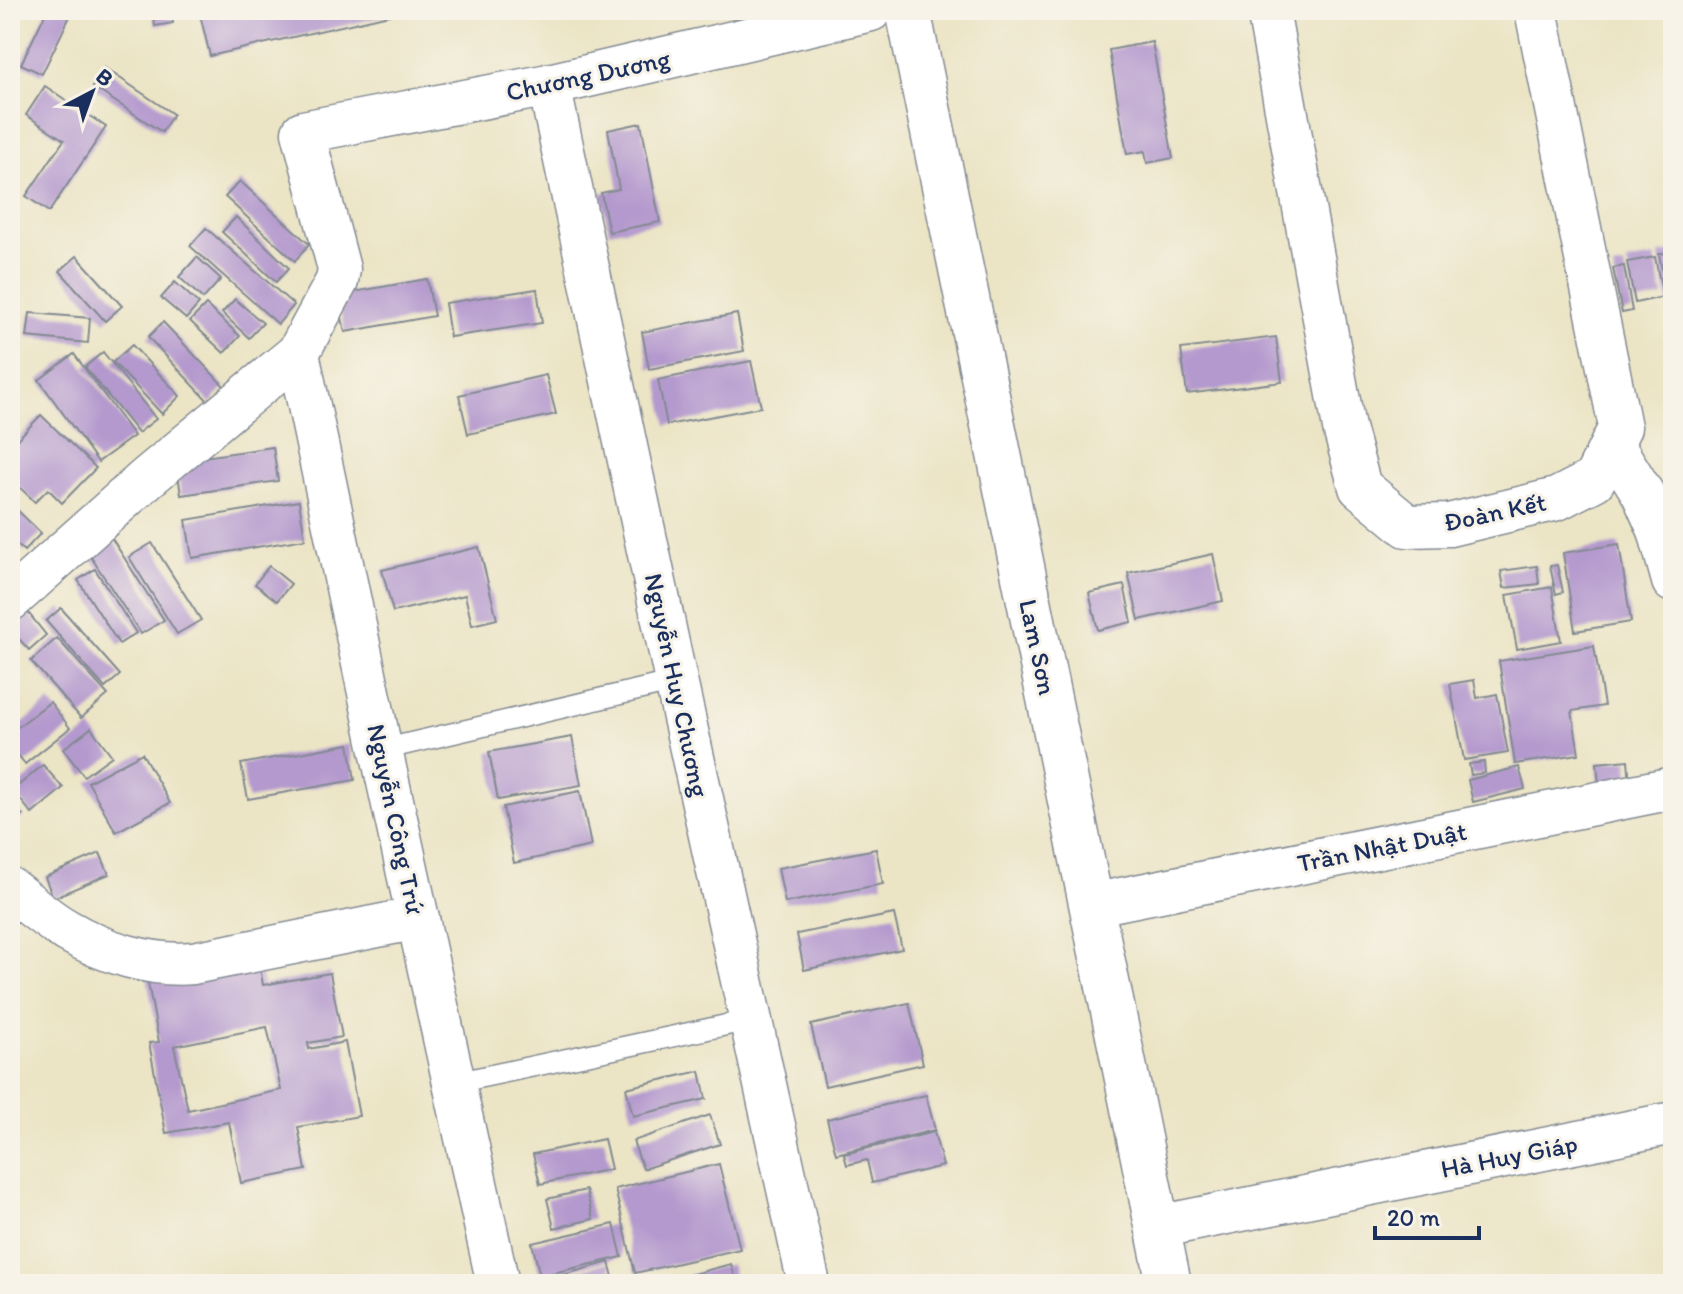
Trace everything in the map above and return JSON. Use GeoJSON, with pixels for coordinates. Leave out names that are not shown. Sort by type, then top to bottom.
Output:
{"type":"FeatureCollection","features":[{"type":"Feature","properties":{"kind":"street","name":"Chương Dương"},"geometry":{"type":"LineString","coordinates":[[298,353],[337,281],[339,269],[303,132],[549,85],[871,10]]}},
{"type":"Feature","properties":{"kind":"street","name":"Lam Sơn"},"geometry":{"type":"LineString","coordinates":[[908,10],[1169,1284]]}},
{"type":"Feature","properties":{"kind":"street","name":"Đoàn Kết"},"geometry":{"type":"LineString","coordinates":[[1268,10],[1344,428],[1360,487],[1407,526],[1449,525],[1557,499],[1594,480],[1620,427],[1536,10]]}},
{"type":"Feature","properties":{"kind":"street","name":"Nguyễn Huy Chương"},"geometry":{"type":"LineString","coordinates":[[549,85],[809,1284]]}},
{"type":"Feature","properties":{"kind":"street"},"geometry":{"type":"LineString","coordinates":[[10,600],[147,478],[298,353]]}},
{"type":"Feature","properties":{"kind":"street","name":"Nguyễn Công Trứ"},"geometry":{"type":"LineString","coordinates":[[298,353],[498,1284]]}},
{"type":"Feature","properties":{"kind":"street"},"geometry":{"type":"LineString","coordinates":[[1612,444],[1659,530],[1673,581]]}},
{"type":"Feature","properties":{"kind":"street","name":"Trần Nhật Duật"},"geometry":{"type":"LineString","coordinates":[[1091,905],[1673,788]]}},
{"type":"Feature","properties":{"kind":"street"},"geometry":{"type":"LineString","coordinates":[[10,889],[66,930],[110,950],[169,965],[193,963],[418,918]]}},
{"type":"Feature","properties":{"kind":"street","name":"Hà Huy Giáp"},"geometry":{"type":"LineString","coordinates":[[1157,1227],[1673,1123]]}},
{"type":"Feature","properties":{"kind":"lane"},"geometry":{"type":"LineString","coordinates":[[381,750],[676,681]]}},
{"type":"Feature","properties":{"kind":"lane"},"geometry":{"type":"LineString","coordinates":[[454,1083],[750,1020]]}},
{"type":"Feature","properties":{"kind":"building"},"geometry":{"type":"Polygon","coordinates":[[[47,10],[73,10],[42,74],[21,64],[47,10]]]}},
{"type":"Feature","properties":{"kind":"building"},"geometry":{"type":"Polygon","coordinates":[[[152,10],[171,10],[173,23],[155,26],[152,10]]]}},
{"type":"Feature","properties":{"kind":"building"},"geometry":{"type":"Polygon","coordinates":[[[199,10],[407,10],[407,11],[210,56],[199,10]]]}},
{"type":"Feature","properties":{"kind":"building"},"geometry":{"type":"Polygon","coordinates":[[[1152,42],[1173,158],[1147,163],[1145,151],[1127,154],[1109,50],[1152,42]]]}},
{"type":"Feature","properties":{"kind":"building"},"geometry":{"type":"Polygon","coordinates":[[[105,68],[173,114],[162,132],[93,87],[105,68]]]}},
{"type":"Feature","properties":{"kind":"building"},"geometry":{"type":"Polygon","coordinates":[[[45,86],[106,127],[49,212],[26,196],[64,140],[26,115],[45,86]]]}},
{"type":"Feature","properties":{"kind":"building"},"geometry":{"type":"Polygon","coordinates":[[[641,123],[660,222],[609,232],[601,193],[619,189],[608,130],[641,123]]]}},
{"type":"Feature","properties":{"kind":"building"},"geometry":{"type":"Polygon","coordinates":[[[240,181],[309,244],[295,261],[225,197],[240,181]]]}},
{"type":"Feature","properties":{"kind":"building"},"geometry":{"type":"Polygon","coordinates":[[[236,217],[289,268],[276,282],[222,232],[236,217]]]}},
{"type":"Feature","properties":{"kind":"building"},"geometry":{"type":"Polygon","coordinates":[[[206,228],[294,305],[278,324],[190,246],[206,228]]]}},
{"type":"Feature","properties":{"kind":"building"},"geometry":{"type":"Polygon","coordinates":[[[1673,252],[1673,306],[1669,307],[1659,254],[1673,252]]]}},
{"type":"Feature","properties":{"kind":"building"},"geometry":{"type":"Polygon","coordinates":[[[77,256],[122,306],[105,321],[60,271],[77,256]]]}},
{"type":"Feature","properties":{"kind":"building"},"geometry":{"type":"Polygon","coordinates":[[[197,257],[221,279],[203,299],[179,277],[197,257]]]}},
{"type":"Feature","properties":{"kind":"building"},"geometry":{"type":"Polygon","coordinates":[[[1655,257],[1663,297],[1635,303],[1627,262],[1655,257]]]}},
{"type":"Feature","properties":{"kind":"building"},"geometry":{"type":"Polygon","coordinates":[[[1624,266],[1632,311],[1622,313],[1613,268],[1624,266]]]}},
{"type":"Feature","properties":{"kind":"building"},"geometry":{"type":"Polygon","coordinates":[[[427,279],[434,316],[345,332],[337,295],[427,279]]]}},
{"type":"Feature","properties":{"kind":"building"},"geometry":{"type":"Polygon","coordinates":[[[175,282],[199,304],[186,319],[161,298],[175,282]]]}},
{"type":"Feature","properties":{"kind":"building"},"geometry":{"type":"Polygon","coordinates":[[[537,289],[542,323],[450,337],[445,303],[537,289]]]}},
{"type":"Feature","properties":{"kind":"building"},"geometry":{"type":"Polygon","coordinates":[[[235,299],[263,323],[249,338],[222,313],[235,299]]]}},
{"type":"Feature","properties":{"kind":"building"},"geometry":{"type":"Polygon","coordinates":[[[206,305],[240,336],[224,353],[190,321],[206,305]]]}},
{"type":"Feature","properties":{"kind":"building"},"geometry":{"type":"Polygon","coordinates":[[[30,313],[90,318],[88,343],[27,337],[30,313]]]}},
{"type":"Feature","properties":{"kind":"building"},"geometry":{"type":"Polygon","coordinates":[[[737,314],[744,351],[649,369],[642,332],[737,314]]]}},
{"type":"Feature","properties":{"kind":"building"},"geometry":{"type":"Polygon","coordinates":[[[163,322],[225,387],[210,403],[148,337],[163,322]]]}},
{"type":"Feature","properties":{"kind":"building"},"geometry":{"type":"Polygon","coordinates":[[[1276,337],[1282,382],[1187,394],[1181,349],[1276,337]]]}},
{"type":"Feature","properties":{"kind":"building"},"geometry":{"type":"Polygon","coordinates":[[[132,345],[180,396],[162,414],[113,362],[132,345]]]}},
{"type":"Feature","properties":{"kind":"building"},"geometry":{"type":"Polygon","coordinates":[[[103,352],[156,419],[138,433],[85,367],[103,352]]]}},
{"type":"Feature","properties":{"kind":"building"},"geometry":{"type":"Polygon","coordinates":[[[74,354],[134,436],[98,462],[39,380],[74,354]]]}},
{"type":"Feature","properties":{"kind":"building"},"geometry":{"type":"Polygon","coordinates":[[[751,361],[761,407],[667,425],[658,380],[751,361]]]}},
{"type":"Feature","properties":{"kind":"building"},"geometry":{"type":"Polygon","coordinates":[[[546,375],[556,414],[468,434],[459,395],[546,375]]]}},
{"type":"Feature","properties":{"kind":"building"},"geometry":{"type":"Polygon","coordinates":[[[41,415],[96,468],[62,503],[48,489],[35,502],[10,478],[10,447],[41,415]]]}},
{"type":"Feature","properties":{"kind":"building"},"geometry":{"type":"Polygon","coordinates":[[[273,447],[278,481],[181,495],[176,461],[273,447]]]}},
{"type":"Feature","properties":{"kind":"building"},"geometry":{"type":"Polygon","coordinates":[[[299,501],[305,539],[192,558],[186,520],[299,501]]]}},
{"type":"Feature","properties":{"kind":"building"},"geometry":{"type":"Polygon","coordinates":[[[10,503],[41,533],[24,551],[10,538],[10,503]]]}},
{"type":"Feature","properties":{"kind":"building"},"geometry":{"type":"Polygon","coordinates":[[[102,523],[164,620],[141,634],[91,557],[72,569],[102,523]]]}},
{"type":"Feature","properties":{"kind":"building"},"geometry":{"type":"Polygon","coordinates":[[[152,543],[201,620],[177,634],[129,557],[152,543]]]}},
{"type":"Feature","properties":{"kind":"building"},"geometry":{"type":"Polygon","coordinates":[[[1619,544],[1631,622],[1575,631],[1563,553],[1619,544]]]}},
{"type":"Feature","properties":{"kind":"building"},"geometry":{"type":"Polygon","coordinates":[[[479,547],[497,619],[472,625],[465,595],[393,612],[382,570],[479,547]]]}},
{"type":"Feature","properties":{"kind":"building"},"geometry":{"type":"Polygon","coordinates":[[[1213,554],[1223,601],[1139,620],[1128,573],[1213,554]]]}},
{"type":"Feature","properties":{"kind":"building"},"geometry":{"type":"Polygon","coordinates":[[[1557,565],[1563,592],[1556,594],[1550,566],[1557,565]]]}},
{"type":"Feature","properties":{"kind":"building"},"geometry":{"type":"Polygon","coordinates":[[[269,566],[291,584],[277,601],[255,584],[269,566]]]}},
{"type":"Feature","properties":{"kind":"building"},"geometry":{"type":"Polygon","coordinates":[[[1537,566],[1539,584],[1504,588],[1501,571],[1537,566]]]}},
{"type":"Feature","properties":{"kind":"building"},"geometry":{"type":"Polygon","coordinates":[[[95,569],[136,633],[119,644],[78,580],[95,569]]]}},
{"type":"Feature","properties":{"kind":"building"},"geometry":{"type":"Polygon","coordinates":[[[1124,585],[1132,622],[1098,630],[1089,593],[1124,585]]]}},
{"type":"Feature","properties":{"kind":"building"},"geometry":{"type":"Polygon","coordinates":[[[1552,587],[1561,641],[1517,649],[1507,595],[1552,587]]]}},
{"type":"Feature","properties":{"kind":"building"},"geometry":{"type":"Polygon","coordinates":[[[22,605],[46,635],[29,650],[10,629],[10,615],[22,605]]]}},
{"type":"Feature","properties":{"kind":"building"},"geometry":{"type":"Polygon","coordinates":[[[61,608],[120,675],[105,688],[46,621],[61,608]]]}},
{"type":"Feature","properties":{"kind":"building"},"geometry":{"type":"Polygon","coordinates":[[[57,638],[108,695],[81,718],[31,661],[57,638]]]}},
{"type":"Feature","properties":{"kind":"building"},"geometry":{"type":"Polygon","coordinates":[[[1594,646],[1604,706],[1572,711],[1579,754],[1515,764],[1499,661],[1594,646]]]}},
{"type":"Feature","properties":{"kind":"building"},"geometry":{"type":"Polygon","coordinates":[[[1474,680],[1477,698],[1497,694],[1508,753],[1464,760],[1450,684],[1474,680]]]}},
{"type":"Feature","properties":{"kind":"building"},"geometry":{"type":"Polygon","coordinates":[[[50,702],[70,728],[25,764],[10,744],[10,733],[50,702]]]}},
{"type":"Feature","properties":{"kind":"building"},"geometry":{"type":"Polygon","coordinates":[[[91,728],[112,756],[84,776],[63,749],[91,728]]]}},
{"type":"Feature","properties":{"kind":"building"},"geometry":{"type":"Polygon","coordinates":[[[572,737],[581,785],[498,800],[489,752],[572,737]]]}},
{"type":"Feature","properties":{"kind":"building"},"geometry":{"type":"Polygon","coordinates":[[[349,744],[355,780],[248,799],[241,764],[349,744]]]}},
{"type":"Feature","properties":{"kind":"building"},"geometry":{"type":"Polygon","coordinates":[[[142,753],[170,803],[116,832],[88,782],[142,753]]]}},
{"type":"Feature","properties":{"kind":"building"},"geometry":{"type":"Polygon","coordinates":[[[1628,760],[1630,784],[1599,787],[1597,763],[1628,760]]]}},
{"type":"Feature","properties":{"kind":"building"},"geometry":{"type":"Polygon","coordinates":[[[1484,762],[1485,773],[1471,775],[1469,764],[1484,762]]]}},
{"type":"Feature","properties":{"kind":"building"},"geometry":{"type":"Polygon","coordinates":[[[43,765],[63,788],[32,814],[13,790],[43,765]]]}},
{"type":"Feature","properties":{"kind":"building"},"geometry":{"type":"Polygon","coordinates":[[[1519,767],[1525,789],[1473,802],[1468,780],[1519,767]]]}},
{"type":"Feature","properties":{"kind":"building"},"geometry":{"type":"Polygon","coordinates":[[[580,791],[591,846],[514,863],[503,807],[580,791]]]}},
{"type":"Feature","properties":{"kind":"building"},"geometry":{"type":"Polygon","coordinates":[[[10,801],[23,816],[10,828],[10,801]]]}},
{"type":"Feature","properties":{"kind":"building"},"geometry":{"type":"Polygon","coordinates":[[[876,849],[883,884],[785,903],[778,868],[876,849]]]}},
{"type":"Feature","properties":{"kind":"building"},"geometry":{"type":"Polygon","coordinates":[[[100,853],[109,874],[53,898],[45,877],[100,853]]]}},
{"type":"Feature","properties":{"kind":"building"},"geometry":{"type":"Polygon","coordinates":[[[894,914],[902,949],[804,970],[797,934],[894,914]]]}},
{"type":"Feature","properties":{"kind":"building"},"geometry":{"type":"Polygon","coordinates":[[[257,951],[263,985],[330,973],[342,1037],[308,1043],[309,1049],[345,1042],[359,1116],[298,1127],[306,1170],[241,1183],[229,1122],[166,1133],[149,1043],[159,1042],[146,972],[257,951]],[[267,1027],[174,1046],[188,1110],[281,1090],[267,1027]]]}},
{"type":"Feature","properties":{"kind":"building"},"geometry":{"type":"Polygon","coordinates":[[[909,1003],[923,1064],[825,1086],[811,1025],[909,1003]]]}},
{"type":"Feature","properties":{"kind":"building"},"geometry":{"type":"Polygon","coordinates":[[[700,1071],[706,1099],[633,1116],[626,1088],[700,1071]]]}},
{"type":"Feature","properties":{"kind":"building"},"geometry":{"type":"Polygon","coordinates":[[[926,1095],[935,1130],[836,1154],[827,1119],[926,1095]]]}},
{"type":"Feature","properties":{"kind":"building"},"geometry":{"type":"Polygon","coordinates":[[[710,1115],[720,1144],[643,1169],[633,1141],[710,1115]]]}},
{"type":"Feature","properties":{"kind":"building"},"geometry":{"type":"Polygon","coordinates":[[[934,1132],[943,1166],[872,1183],[867,1160],[847,1165],[844,1154],[934,1132]]]}},
{"type":"Feature","properties":{"kind":"building"},"geometry":{"type":"Polygon","coordinates":[[[604,1139],[611,1169],[540,1184],[533,1154],[604,1139]]]}},
{"type":"Feature","properties":{"kind":"building"},"geometry":{"type":"Polygon","coordinates":[[[719,1164],[740,1249],[635,1273],[615,1189],[719,1164]]]}},
{"type":"Feature","properties":{"kind":"building"},"geometry":{"type":"Polygon","coordinates":[[[586,1190],[593,1219],[554,1228],[547,1199],[586,1190]]]}},
{"type":"Feature","properties":{"kind":"building"},"geometry":{"type":"Polygon","coordinates":[[[614,1224],[622,1257],[540,1276],[532,1243],[614,1224]]]}},
{"type":"Feature","properties":{"kind":"building"},"geometry":{"type":"Polygon","coordinates":[[[609,1262],[615,1284],[546,1284],[545,1280],[609,1262]]]}},
{"type":"Feature","properties":{"kind":"building"},"geometry":{"type":"Polygon","coordinates":[[[731,1264],[737,1284],[659,1284],[659,1283],[731,1264]]]}}]}
